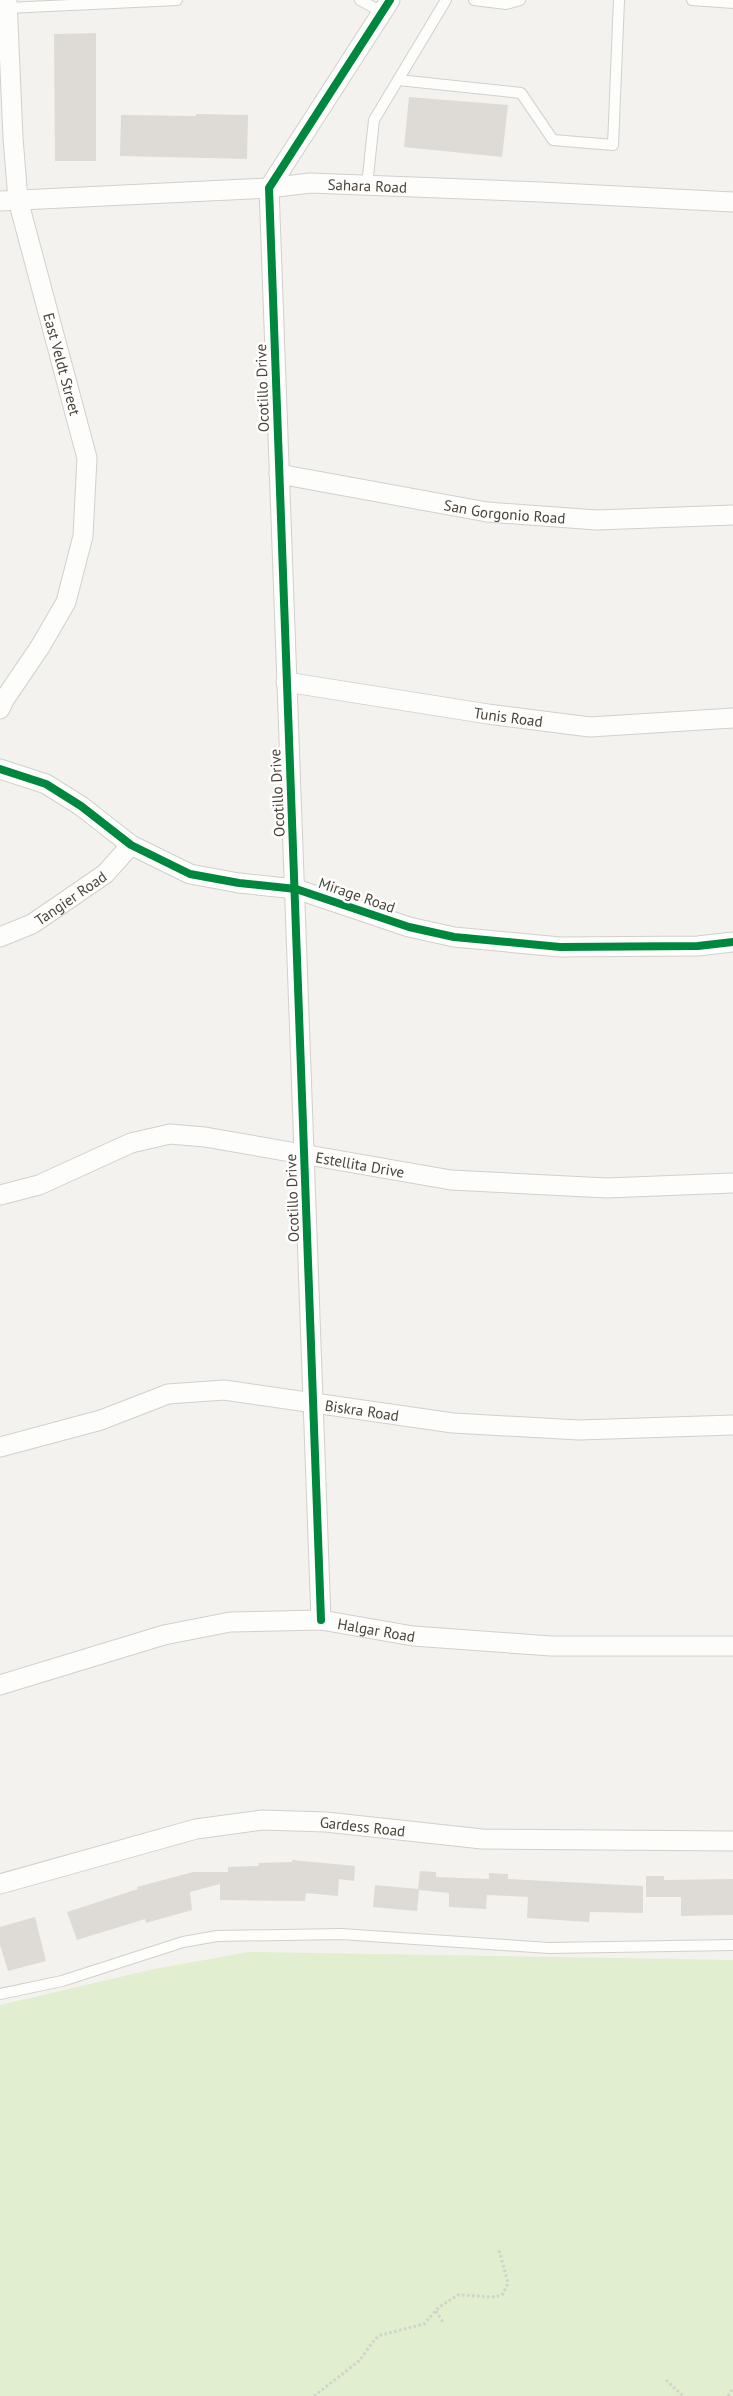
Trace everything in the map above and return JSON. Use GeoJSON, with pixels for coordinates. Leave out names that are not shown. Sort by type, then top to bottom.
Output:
{"type":"FeatureCollection","features":[{"type":"Feature","properties":{"kind":"street","name":"East Veldt Street"},"geometry":{"type":"LineString","coordinates":[[0,709],[66,602],[83,536],[87,458],[9,201],[13,138],[7,4]]}},
{"type":"Feature","properties":{"kind":"street"},"geometry":{"type":"LineString","coordinates":[[270,188],[386,6]]}},
{"type":"Feature","properties":{"kind":"street","name":"Sahara Road"},"geometry":{"type":"LineString","coordinates":[[9,201],[270,188],[310,183],[733,202]]}},
{"type":"Feature","properties":{"kind":"street","name":"Ocotillo Drive"},"geometry":{"type":"LineString","coordinates":[[270,188],[286,682],[296,889],[314,1403],[320,1620]]}},
{"type":"Feature","properties":{"kind":"street","name":"San Gorgonio Road"},"geometry":{"type":"LineString","coordinates":[[279,474],[487,512],[597,520],[733,515]]}},
{"type":"Feature","properties":{"kind":"street","name":"Tunis Road"},"geometry":{"type":"LineString","coordinates":[[286,682],[488,714],[590,726],[733,718]]}},
{"type":"Feature","properties":{"kind":"street","name":"Mirage Road"},"geometry":{"type":"LineString","coordinates":[[0,769],[46,784],[81,806],[131,845],[190,874],[238,883],[296,889],[409,927],[454,937],[560,947],[698,946],[733,942]]}},
{"type":"Feature","properties":{"kind":"street","name":"Tangier Road"},"geometry":{"type":"LineString","coordinates":[[0,937],[32,924],[106,874],[131,845]]}},
{"type":"Feature","properties":{"kind":"street","name":"Estellita Drive"},"geometry":{"type":"LineString","coordinates":[[0,1195],[39,1185],[131,1143],[170,1134],[205,1138],[451,1180],[607,1188],[733,1183]]}},
{"type":"Feature","properties":{"kind":"street","name":"Biskra Road"},"geometry":{"type":"LineString","coordinates":[[0,1447],[101,1420],[168,1394],[224,1390],[453,1423],[579,1430],[733,1425]]}},
{"type":"Feature","properties":{"kind":"street","name":"Halgar Road"},"geometry":{"type":"LineString","coordinates":[[0,1685],[164,1635],[230,1622],[320,1620],[413,1636],[551,1646],[733,1646]]}},
{"type":"Feature","properties":{"kind":"street","name":"Gardess Road"},"geometry":{"type":"LineString","coordinates":[[0,1884],[196,1829],[262,1820],[326,1822],[482,1839],[733,1840]]}},
{"type":"Feature","properties":{"kind":"lane"},"geometry":{"type":"LineString","coordinates":[[7,4],[177,0]]}},
{"type":"Feature","properties":{"kind":"lane"},"geometry":{"type":"LineString","coordinates":[[360,0],[386,6]]}},
{"type":"Feature","properties":{"kind":"lane"},"geometry":{"type":"LineString","coordinates":[[367,185],[374,120],[446,0]]}},
{"type":"Feature","properties":{"kind":"lane"},"geometry":{"type":"LineString","coordinates":[[474,0],[506,4],[520,0]]}},
{"type":"Feature","properties":{"kind":"lane"},"geometry":{"type":"LineString","coordinates":[[398,80],[521,93],[553,140],[613,145],[619,0]]}},
{"type":"Feature","properties":{"kind":"lane"},"geometry":{"type":"LineString","coordinates":[[692,0],[733,3]]}},
{"type":"Feature","properties":{"kind":"lane"},"geometry":{"type":"LineString","coordinates":[[0,1994],[62,1980],[183,1942],[226,1935],[341,1934],[549,1948],[733,1945]]}},
{"type":"Feature","properties":{"kind":"path"},"geometry":{"type":"LineString","coordinates":[[314,2396],[359,2361],[375,2339],[381,2335],[424,2324],[436,2311],[458,2295],[496,2297],[504,2294],[508,2283],[499,2250]]}},
{"type":"Feature","properties":{"kind":"path"},"geometry":{"type":"LineString","coordinates":[[436,2311],[443,2322]]}},
{"type":"Feature","properties":{"kind":"path"},"geometry":{"type":"LineString","coordinates":[[666,2380],[683,2396]]}},
{"type":"Feature","properties":{"kind":"path"},"geometry":{"type":"LineString","coordinates":[[728,2396],[733,2388]]}},
{"type":"Feature","properties":{"kind":"green space"},"geometry":{"type":"Polygon","coordinates":[[[249,1952],[733,1960],[733,2396],[0,2396],[0,2005],[154,1969],[249,1952]]]}},
{"type":"Feature","properties":{"kind":"building"},"geometry":{"type":"Polygon","coordinates":[[[96,33],[96,161],[55,161],[54,34],[96,33]]]}},
{"type":"Feature","properties":{"kind":"building"},"geometry":{"type":"Polygon","coordinates":[[[409,97],[508,105],[502,157],[404,147],[409,97]]]}},
{"type":"Feature","properties":{"kind":"building"},"geometry":{"type":"Polygon","coordinates":[[[196,114],[248,115],[247,159],[120,156],[121,115],[196,116],[196,114]]]}},
{"type":"Feature","properties":{"kind":"building"},"geometry":{"type":"Polygon","coordinates":[[[292,1860],[355,1866],[354,1881],[339,1879],[338,1896],[306,1893],[305,1901],[220,1900],[220,1884],[190,1892],[192,1910],[146,1923],[145,1919],[77,1940],[67,1912],[138,1889],[137,1887],[193,1872],[228,1872],[228,1867],[258,1866],[259,1863],[292,1862],[292,1860]]]}},
{"type":"Feature","properties":{"kind":"building"},"geometry":{"type":"Polygon","coordinates":[[[420,1871],[436,1872],[436,1877],[489,1879],[489,1873],[508,1874],[508,1879],[643,1886],[643,1913],[590,1912],[589,1922],[527,1918],[528,1897],[487,1895],[486,1909],[449,1907],[449,1893],[419,1890],[417,1911],[373,1907],[375,1885],[418,1889],[420,1871]]]}},
{"type":"Feature","properties":{"kind":"building"},"geometry":{"type":"Polygon","coordinates":[[[646,1876],[664,1876],[664,1880],[733,1879],[733,1915],[681,1916],[681,1897],[646,1897],[646,1876]]]}},
{"type":"Feature","properties":{"kind":"building"},"geometry":{"type":"Polygon","coordinates":[[[35,1917],[46,1961],[8,1971],[0,1945],[0,1927],[35,1917]]]}},
{"type":"Feature","properties":{"kind":"cycle path"},"geometry":{"type":"LineString","coordinates":[[321,1620],[269,188],[390,0]]}},
{"type":"Feature","properties":{"kind":"cycle path"},"geometry":{"type":"LineString","coordinates":[[0,769],[46,784],[81,806],[131,845],[190,874],[239,883],[296,889],[409,927],[454,937],[560,947],[698,946],[733,942]]}}]}
